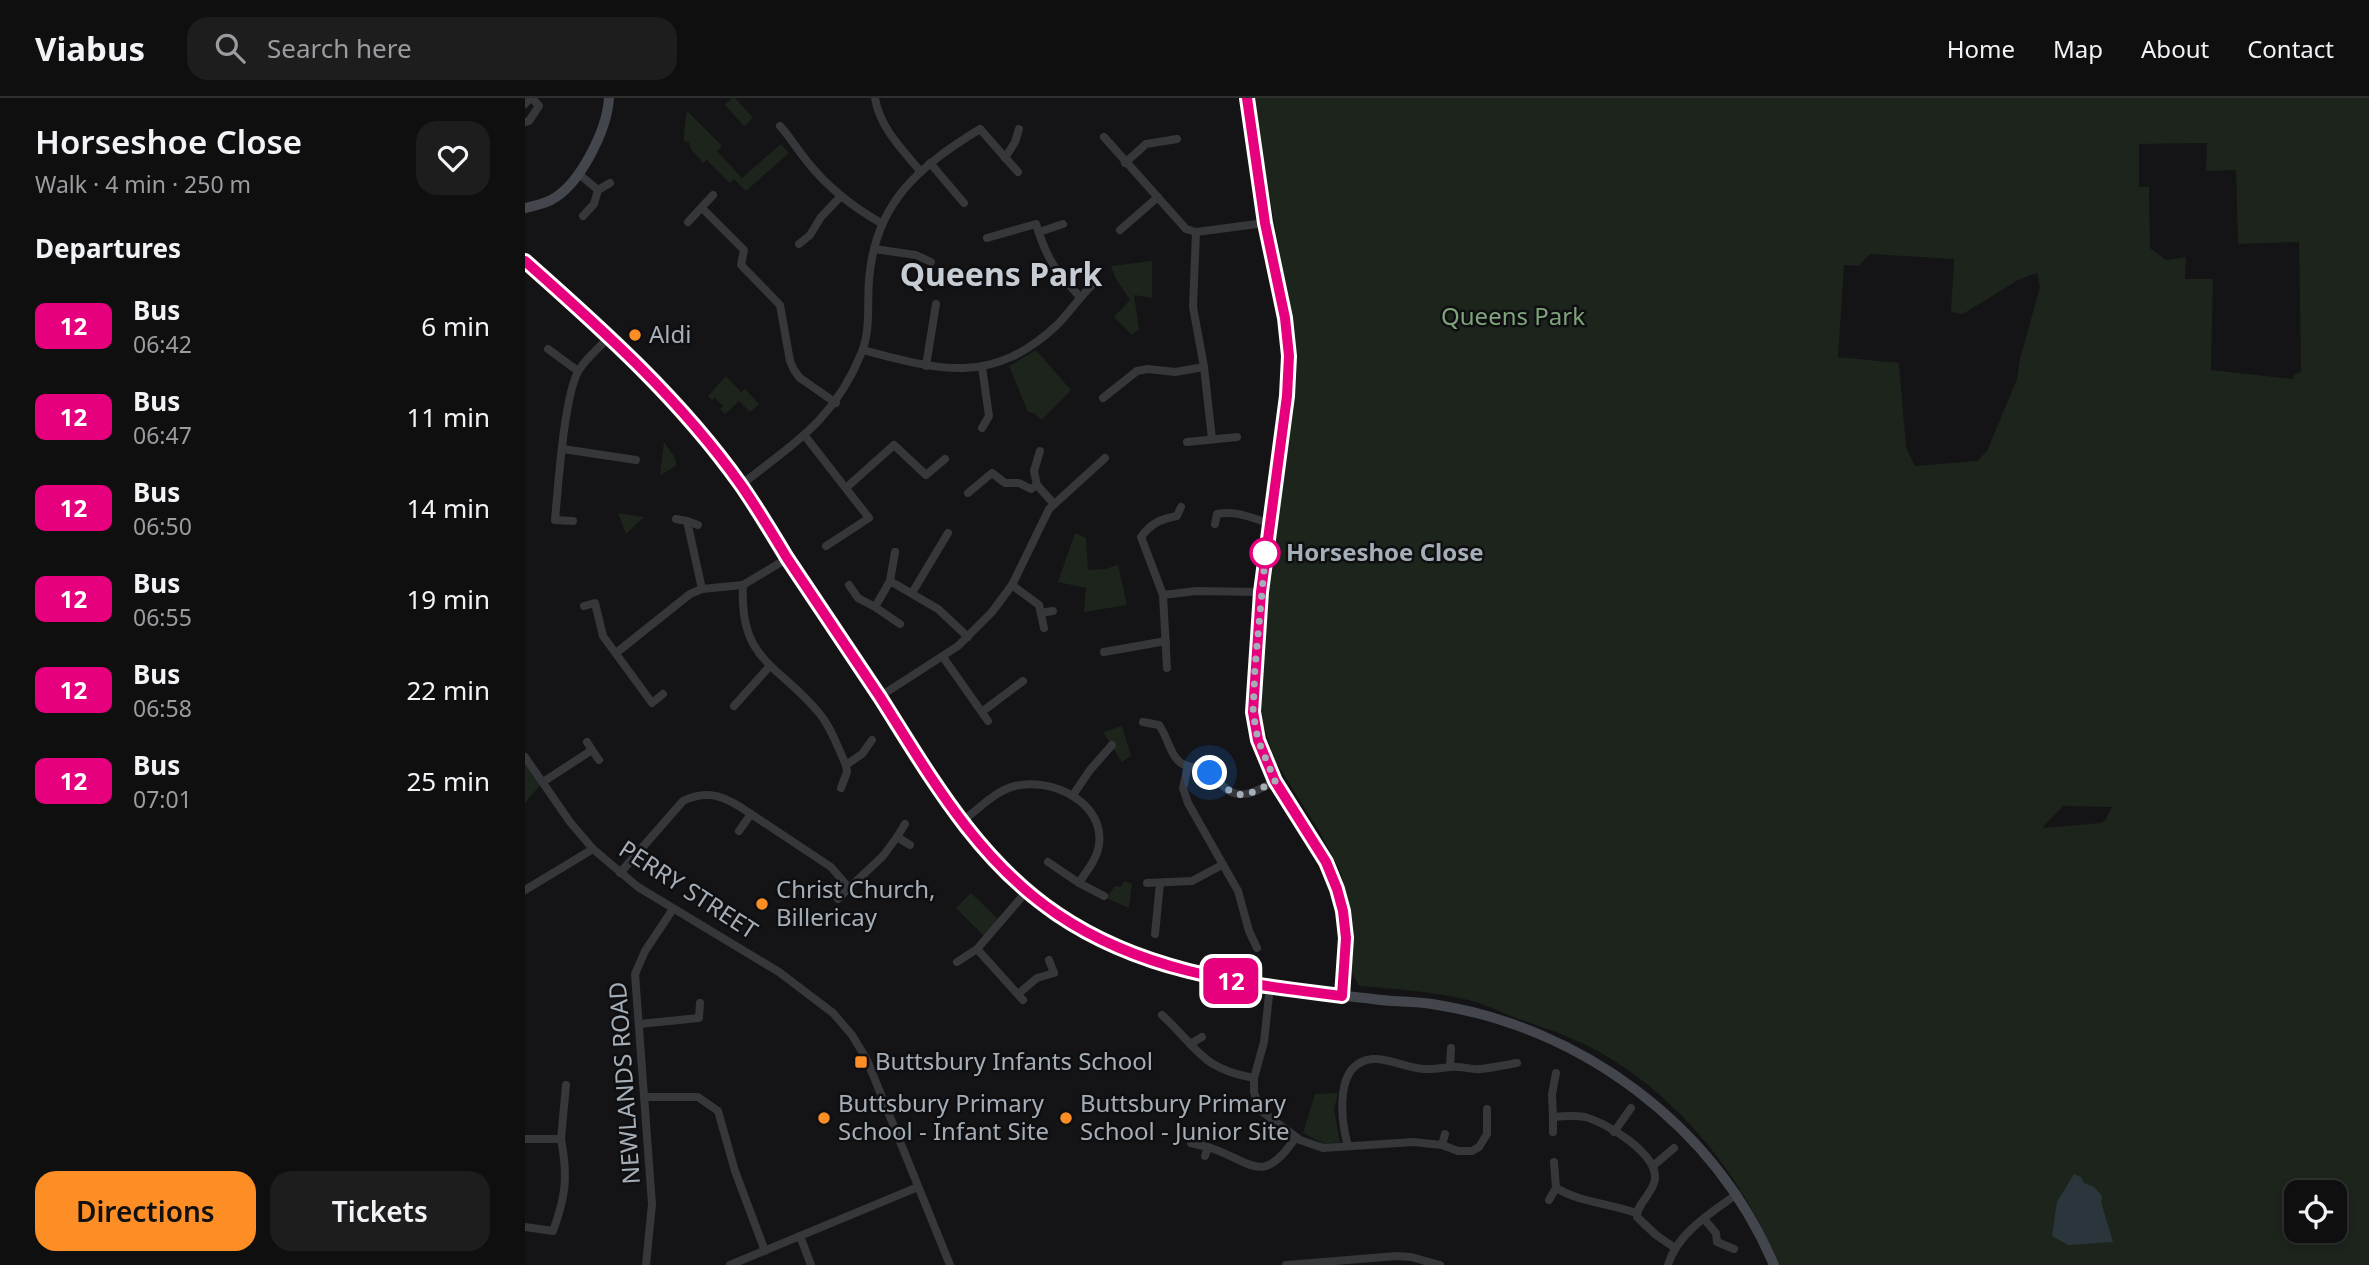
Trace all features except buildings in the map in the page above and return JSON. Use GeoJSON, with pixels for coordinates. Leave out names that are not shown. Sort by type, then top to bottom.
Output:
{"type":"FeatureCollection","features":[{"type":"Feature","properties":{"kind":"street"},"geometry":{"type":"LineString","coordinates":[[525,104],[532,98],[539,106],[529,121],[525,122]]}},
{"type":"Feature","properties":{"kind":"street"},"geometry":{"type":"LineString","coordinates":[[525,208],[554,199],[579,174],[601,135],[610,98]]}},
{"type":"Feature","properties":{"kind":"street"},"geometry":{"type":"LineString","coordinates":[[875,98],[881,118],[891,135],[921,172]]}},
{"type":"Feature","properties":{"kind":"street"},"geometry":{"type":"LineString","coordinates":[[1247,98],[1265,223],[1285,318],[1289,356],[1287,396],[1261,592],[1253,712],[1258,740],[1275,781],[1326,862],[1337,889],[1346,938],[1342,996]]}},
{"type":"Feature","properties":{"kind":"street"},"geometry":{"type":"LineString","coordinates":[[780,126],[806,160],[841,196],[881,223]]}},
{"type":"Feature","properties":{"kind":"street"},"geometry":{"type":"LineString","coordinates":[[741,485],[805,436],[836,402],[863,350],[874,249],[881,223],[895,200],[930,163],[981,129],[1018,172]]}},
{"type":"Feature","properties":{"kind":"street"},"geometry":{"type":"LineString","coordinates":[[1005,158],[1019,129]]}},
{"type":"Feature","properties":{"kind":"street"},"geometry":{"type":"LineString","coordinates":[[1104,137],[1186,229],[1196,232],[1265,223]]}},
{"type":"Feature","properties":{"kind":"street"},"geometry":{"type":"LineString","coordinates":[[1125,163],[1146,144],[1177,139]]}},
{"type":"Feature","properties":{"kind":"street"},"geometry":{"type":"LineString","coordinates":[[930,163],[964,202]]}},
{"type":"Feature","properties":{"kind":"street"},"geometry":{"type":"LineString","coordinates":[[579,174],[598,190]]}},
{"type":"Feature","properties":{"kind":"street"},"geometry":{"type":"LineString","coordinates":[[583,216],[594,204],[598,190],[610,183]]}},
{"type":"Feature","properties":{"kind":"street"},"geometry":{"type":"LineString","coordinates":[[688,222],[713,195]]}},
{"type":"Feature","properties":{"kind":"street"},"geometry":{"type":"LineString","coordinates":[[799,244],[810,235],[821,217],[841,196]]}},
{"type":"Feature","properties":{"kind":"street"},"geometry":{"type":"LineString","coordinates":[[1120,230],[1158,197]]}},
{"type":"Feature","properties":{"kind":"street"},"geometry":{"type":"LineString","coordinates":[[702,208],[744,250],[741,265],[780,305],[794,370],[800,378],[836,402]]}},
{"type":"Feature","properties":{"kind":"street"},"geometry":{"type":"LineString","coordinates":[[987,238],[1036,224],[1053,268],[1080,297]]}},
{"type":"Feature","properties":{"kind":"street"},"geometry":{"type":"LineString","coordinates":[[1039,232],[1063,224]]}},
{"type":"Feature","properties":{"kind":"street"},"geometry":{"type":"LineString","coordinates":[[1196,232],[1192,295],[1212,439]]}},
{"type":"Feature","properties":{"kind":"street"},"geometry":{"type":"LineString","coordinates":[[874,249],[916,255],[931,262]]}},
{"type":"Feature","properties":{"kind":"street"},"geometry":{"type":"LineString","coordinates":[[525,261],[580,309],[650,377],[698,429],[741,485],[921,764],[962,822],[984,850],[1026,892],[1073,924],[1132,954],[1193,974],[1342,996],[1431,1004],[1486,1016],[1571,1049],[1626,1083],[1664,1111],[1705,1153],[1737,1194],[1762,1236],[1774,1265]]}},
{"type":"Feature","properties":{"kind":"street"},"geometry":{"type":"LineString","coordinates":[[863,350],[926,366],[954,369],[982,367],[1006,360],[1032,345],[1058,324],[1092,285]]}},
{"type":"Feature","properties":{"kind":"street"},"geometry":{"type":"LineString","coordinates":[[926,366],[936,304]]}},
{"type":"Feature","properties":{"kind":"street"},"geometry":{"type":"LineString","coordinates":[[573,521],[555,520],[558,475],[569,406],[578,371],[608,338]]}},
{"type":"Feature","properties":{"kind":"street"},"geometry":{"type":"LineString","coordinates":[[548,349],[578,371]]}},
{"type":"Feature","properties":{"kind":"street"},"geometry":{"type":"LineString","coordinates":[[982,367],[989,416],[982,428]]}},
{"type":"Feature","properties":{"kind":"street"},"geometry":{"type":"LineString","coordinates":[[1103,398],[1137,372],[1148,369],[1175,372],[1204,367]]}},
{"type":"Feature","properties":{"kind":"street"},"geometry":{"type":"LineString","coordinates":[[805,436],[869,518],[826,546]]}},
{"type":"Feature","properties":{"kind":"street"},"geometry":{"type":"LineString","coordinates":[[1187,442],[1237,437]]}},
{"type":"Feature","properties":{"kind":"street"},"geometry":{"type":"LineString","coordinates":[[847,487],[894,445],[926,475],[945,460]]}},
{"type":"Feature","properties":{"kind":"street"},"geometry":{"type":"LineString","coordinates":[[563,449],[636,460]]}},
{"type":"Feature","properties":{"kind":"street"},"geometry":{"type":"LineString","coordinates":[[1040,451],[1034,471],[1037,485],[1053,504]]}},
{"type":"Feature","properties":{"kind":"street"},"geometry":{"type":"LineString","coordinates":[[879,697],[943,657],[968,637],[992,612],[1012,584],[1049,509],[1105,458]]}},
{"type":"Feature","properties":{"kind":"street"},"geometry":{"type":"LineString","coordinates":[[968,492],[992,473],[1005,483],[1019,483],[1031,488],[1037,485]]}},
{"type":"Feature","properties":{"kind":"street"},"geometry":{"type":"LineString","coordinates":[[1167,668],[1163,595],[1142,537],[1158,520],[1177,516],[1181,507]]}},
{"type":"Feature","properties":{"kind":"street"},"geometry":{"type":"LineString","coordinates":[[1215,524],[1217,514],[1221,513],[1242,513],[1249,518],[1269,523]]}},
{"type":"Feature","properties":{"kind":"street"},"geometry":{"type":"LineString","coordinates":[[676,519],[698,525]]}},
{"type":"Feature","properties":{"kind":"street"},"geometry":{"type":"LineString","coordinates":[[687,521],[702,589]]}},
{"type":"Feature","properties":{"kind":"street"},"geometry":{"type":"LineString","coordinates":[[912,593],[948,533]]}},
{"type":"Feature","properties":{"kind":"street"},"geometry":{"type":"LineString","coordinates":[[875,607],[890,581],[895,552]]}},
{"type":"Feature","properties":{"kind":"street"},"geometry":{"type":"LineString","coordinates":[[616,653],[679,601],[702,589],[743,585],[788,558]]}},
{"type":"Feature","properties":{"kind":"street"},"geometry":{"type":"LineString","coordinates":[[890,581],[939,609],[968,637]]}},
{"type":"Feature","properties":{"kind":"street"},"geometry":{"type":"LineString","coordinates":[[1012,584],[1033,598],[1041,612],[1044,628]]}},
{"type":"Feature","properties":{"kind":"street"},"geometry":{"type":"LineString","coordinates":[[743,585],[744,613],[754,646],[769,667],[820,714],[846,765],[847,772],[841,788]]}},
{"type":"Feature","properties":{"kind":"street"},"geometry":{"type":"LineString","coordinates":[[849,585],[858,598],[900,624]]}},
{"type":"Feature","properties":{"kind":"street"},"geometry":{"type":"LineString","coordinates":[[1163,595],[1206,591],[1261,592]]}},
{"type":"Feature","properties":{"kind":"street"},"geometry":{"type":"LineString","coordinates":[[584,606],[596,600],[603,636],[652,703],[663,694]]}},
{"type":"Feature","properties":{"kind":"street"},"geometry":{"type":"LineString","coordinates":[[1041,612],[1053,611]]}},
{"type":"Feature","properties":{"kind":"street"},"geometry":{"type":"LineString","coordinates":[[1104,652],[1166,641]]}},
{"type":"Feature","properties":{"kind":"street"},"geometry":{"type":"LineString","coordinates":[[943,657],[983,711],[988,722]]}},
{"type":"Feature","properties":{"kind":"street"},"geometry":{"type":"LineString","coordinates":[[734,706],[769,667]]}},
{"type":"Feature","properties":{"kind":"street"},"geometry":{"type":"LineString","coordinates":[[983,711],[1023,681]]}},
{"type":"Feature","properties":{"kind":"street"},"geometry":{"type":"LineString","coordinates":[[1143,722],[1159,725],[1178,762],[1210,773],[1226,790],[1234,794],[1249,795],[1275,781]]}},
{"type":"Feature","properties":{"kind":"street"},"geometry":{"type":"LineString","coordinates":[[846,765],[862,754],[872,740]]}},
{"type":"Feature","properties":{"kind":"street"},"geometry":{"type":"LineString","coordinates":[[1073,795],[1090,769],[1112,745]]}},
{"type":"Feature","properties":{"kind":"street"},"geometry":{"type":"LineString","coordinates":[[543,782],[590,746],[599,760]]}},
{"type":"Feature","properties":{"kind":"street","name":"PERRY STREET"},"geometry":{"type":"LineString","coordinates":[[525,759],[570,822],[593,849],[620,873],[673,909],[779,972],[833,1013],[852,1035],[867,1060],[950,1265]]}},
{"type":"Feature","properties":{"kind":"street"},"geometry":{"type":"LineString","coordinates":[[1188,766],[1183,788],[1188,803],[1238,891],[1249,931],[1257,948]]}},
{"type":"Feature","properties":{"kind":"street"},"geometry":{"type":"LineString","coordinates":[[962,822],[996,795],[1015,786],[1051,786],[1073,795],[1093,816],[1099,831],[1096,855],[1079,883]]}},
{"type":"Feature","properties":{"kind":"street"},"geometry":{"type":"LineString","coordinates":[[620,873],[683,801],[695,795],[720,795],[831,867],[849,887]]}},
{"type":"Feature","properties":{"kind":"street"},"geometry":{"type":"LineString","coordinates":[[739,831],[751,814]]}},
{"type":"Feature","properties":{"kind":"street"},"geometry":{"type":"LineString","coordinates":[[838,899],[877,862],[905,824]]}},
{"type":"Feature","properties":{"kind":"street"},"geometry":{"type":"LineString","coordinates":[[897,837],[909,845]]}},
{"type":"Feature","properties":{"kind":"street"},"geometry":{"type":"LineString","coordinates":[[525,890],[593,849]]}},
{"type":"Feature","properties":{"kind":"street"},"geometry":{"type":"LineString","coordinates":[[1048,862],[1104,896]]}},
{"type":"Feature","properties":{"kind":"street"},"geometry":{"type":"LineString","coordinates":[[1147,883],[1192,881],[1223,865]]}},
{"type":"Feature","properties":{"kind":"street"},"geometry":{"type":"LineString","coordinates":[[1155,934],[1160,883]]}},
{"type":"Feature","properties":{"kind":"street"},"geometry":{"type":"LineString","coordinates":[[957,962],[977,949],[1026,892]]}},
{"type":"Feature","properties":{"kind":"street","name":"NEWLANDS ROAD"},"geometry":{"type":"LineString","coordinates":[[646,1265],[652,1204],[635,974],[673,909]]}},
{"type":"Feature","properties":{"kind":"street"},"geometry":{"type":"LineString","coordinates":[[977,949],[1021,997],[1037,978],[1054,973],[1049,960]]}},
{"type":"Feature","properties":{"kind":"street"},"geometry":{"type":"LineString","coordinates":[[1270,986],[1264,1042],[1254,1078],[1254,1092],[1260,1110],[1310,1145],[1323,1148],[1394,1142],[1442,1145],[1458,1151],[1472,1151],[1479,1147],[1487,1134],[1487,1109]]}},
{"type":"Feature","properties":{"kind":"street"},"geometry":{"type":"LineString","coordinates":[[639,1024],[699,1018],[700,1003]]}},
{"type":"Feature","properties":{"kind":"street"},"geometry":{"type":"LineString","coordinates":[[1162,1015],[1199,1056],[1225,1072],[1254,1078]]}},
{"type":"Feature","properties":{"kind":"street"},"geometry":{"type":"LineString","coordinates":[[1190,1044],[1202,1037]]}},
{"type":"Feature","properties":{"kind":"street"},"geometry":{"type":"LineString","coordinates":[[1450,1067],[1451,1048]]}},
{"type":"Feature","properties":{"kind":"street"},"geometry":{"type":"LineString","coordinates":[[1349,1146],[1342,1121],[1343,1092],[1346,1081],[1358,1064],[1372,1059],[1422,1069],[1450,1067],[1477,1070],[1517,1063]]}},
{"type":"Feature","properties":{"kind":"street"},"geometry":{"type":"LineString","coordinates":[[1553,1132],[1552,1094],[1556,1073]]}},
{"type":"Feature","properties":{"kind":"street"},"geometry":{"type":"LineString","coordinates":[[525,1227],[554,1231],[566,1188],[566,1167],[561,1139],[566,1085]]}},
{"type":"Feature","properties":{"kind":"street"},"geometry":{"type":"LineString","coordinates":[[646,1097],[698,1097],[718,1111],[735,1171],[765,1251]]}},
{"type":"Feature","properties":{"kind":"street"},"geometry":{"type":"LineString","coordinates":[[1614,1132],[1631,1108]]}},
{"type":"Feature","properties":{"kind":"street"},"geometry":{"type":"LineString","coordinates":[[1553,1117],[1589,1118],[1640,1150],[1653,1166],[1655,1181],[1636,1213]]}},
{"type":"Feature","properties":{"kind":"street"},"geometry":{"type":"LineString","coordinates":[[1442,1145],[1445,1134]]}},
{"type":"Feature","properties":{"kind":"street"},"geometry":{"type":"LineString","coordinates":[[1191,1143],[1206,1151],[1223,1152],[1243,1164],[1262,1168],[1281,1158],[1296,1137]]}},
{"type":"Feature","properties":{"kind":"street"},"geometry":{"type":"LineString","coordinates":[[525,1139],[561,1139]]}},
{"type":"Feature","properties":{"kind":"street"},"geometry":{"type":"LineString","coordinates":[[1653,1166],[1674,1147]]}},
{"type":"Feature","properties":{"kind":"street"},"geometry":{"type":"LineString","coordinates":[[1549,1200],[1556,1188],[1554,1161]]}},
{"type":"Feature","properties":{"kind":"street"},"geometry":{"type":"LineString","coordinates":[[730,1265],[918,1186]]}},
{"type":"Feature","properties":{"kind":"street"},"geometry":{"type":"LineString","coordinates":[[1556,1188],[1578,1200],[1636,1213],[1640,1222],[1675,1248]]}},
{"type":"Feature","properties":{"kind":"street"},"geometry":{"type":"LineString","coordinates":[[1668,1265],[1675,1248],[1703,1219],[1737,1194]]}},
{"type":"Feature","properties":{"kind":"street"},"geometry":{"type":"LineString","coordinates":[[1703,1219],[1717,1233],[1717,1242],[1734,1249]]}},
{"type":"Feature","properties":{"kind":"street"},"geometry":{"type":"LineString","coordinates":[[800,1236],[811,1265]]}},
{"type":"Feature","properties":{"kind":"street"},"geometry":{"type":"LineString","coordinates":[[1290,1265],[1397,1256],[1440,1265]]}},
{"type":"Feature","properties":{"kind":"green space"},"geometry":{"type":"Polygon","coordinates":[[[732,98],[753,118],[744,126],[725,105],[732,98]]]}},
{"type":"Feature","properties":{"kind":"green space"},"geometry":{"type":"Polygon","coordinates":[[[1252,98],[2369,98],[2369,1265],[1779,1265],[1746,1199],[1726,1168],[1677,1111],[1620,1064],[1571,1038],[1485,1005],[1425,992],[1359,986],[1350,969],[1353,953],[1342,875],[1321,834],[1276,762],[1263,724],[1260,683],[1279,498],[1292,418],[1295,357],[1293,326],[1252,98]],[[2207,143],[2139,144],[2139,187],[2149,187],[2150,248],[2166,260],[2186,257],[2185,279],[2213,279],[2211,370],[2293,379],[2294,375],[2301,372],[2299,242],[2238,244],[2236,170],[2206,171],[2207,143]],[[1870,254],[1859,266],[1844,265],[1838,357],[1899,363],[1906,447],[1915,466],[1977,461],[1987,451],[2017,379],[2040,287],[2037,273],[2018,280],[1963,314],[1951,312],[1954,259],[1870,254]],[[2063,806],[2042,828],[2101,823],[2112,807],[2063,806]]]}},
{"type":"Feature","properties":{"kind":"green space"},"geometry":{"type":"Polygon","coordinates":[[[687,111],[722,146],[717,151],[742,178],[781,144],[789,153],[746,191],[734,179],[730,183],[707,160],[703,163],[691,149],[689,142],[684,141],[687,111]]]}},
{"type":"Feature","properties":{"kind":"green space"},"geometry":{"type":"Polygon","coordinates":[[[1152,261],[1152,298],[1134,295],[1139,329],[1132,335],[1114,317],[1130,300],[1111,266],[1152,261]]]}},
{"type":"Feature","properties":{"kind":"green space"},"geometry":{"type":"Polygon","coordinates":[[[1036,350],[1071,390],[1042,420],[1034,413],[1028,412],[1009,366],[1036,350]]]}},
{"type":"Feature","properties":{"kind":"green space"},"geometry":{"type":"Polygon","coordinates":[[[726,376],[741,392],[745,389],[759,404],[750,412],[739,401],[725,414],[720,409],[723,406],[715,398],[712,400],[708,396],[726,376]]]}},
{"type":"Feature","properties":{"kind":"green space"},"geometry":{"type":"Polygon","coordinates":[[[664,442],[675,458],[676,466],[660,475],[664,442]]]}},
{"type":"Feature","properties":{"kind":"green space"},"geometry":{"type":"Polygon","coordinates":[[[618,513],[644,517],[626,534],[618,513]]]}},
{"type":"Feature","properties":{"kind":"green space"},"geometry":{"type":"Polygon","coordinates":[[[1075,533],[1086,538],[1088,570],[1118,565],[1127,605],[1084,612],[1086,588],[1058,582],[1075,533]]]}},
{"type":"Feature","properties":{"kind":"green space"},"geometry":{"type":"Polygon","coordinates":[[[1122,726],[1131,756],[1122,762],[1103,732],[1122,726]]]}},
{"type":"Feature","properties":{"kind":"green space"},"geometry":{"type":"Polygon","coordinates":[[[525,760],[543,782],[525,803],[525,760]]]}},
{"type":"Feature","properties":{"kind":"green space"},"geometry":{"type":"Polygon","coordinates":[[[1125,881],[1132,884],[1129,908],[1106,898],[1115,886],[1120,887],[1125,881]]]}},
{"type":"Feature","properties":{"kind":"green space"},"geometry":{"type":"Polygon","coordinates":[[[971,893],[1001,922],[987,939],[956,908],[971,893]]]}},
{"type":"Feature","properties":{"kind":"green space"},"geometry":{"type":"Polygon","coordinates":[[[1338,1093],[1334,1109],[1340,1142],[1324,1144],[1303,1133],[1315,1094],[1338,1093]]]}},
{"type":"Feature","properties":{"kind":"shaded area"},"geometry":{"type":"Polygon","coordinates":[[[2074,1174],[2094,1187],[2102,1196],[2101,1202],[2113,1242],[2068,1245],[2052,1236],[2057,1202],[2074,1174]]]}},
{"type":"Feature","properties":{"kind":"bus line","name":"12"},"geometry":{"type":"LineString","coordinates":[[525,261],[580,309],[650,377],[698,429],[741,485],[942,795],[984,850],[1026,892],[1089,933],[1132,954],[1168,967],[1237,982],[1342,996],[1346,938],[1337,889],[1326,862],[1275,781],[1258,740],[1253,712],[1261,592],[1284,428],[1289,356],[1285,318],[1265,223],[1247,98]]}},
{"type":"Feature","properties":{"kind":"place","name":"Aldi"},"geometry":{"type":"Point","coordinates":[635,335]}},
{"type":"Feature","properties":{"kind":"place","name":"Horseshoe Close"},"geometry":{"type":"Point","coordinates":[1265,553]}},
{"type":"Feature","properties":{"kind":"place","name":"Christ Church, Billericay"},"geometry":{"type":"Point","coordinates":[762,904]}},
{"type":"Feature","properties":{"kind":"place","name":"Buttsbury Infants School"},"geometry":{"type":"Point","coordinates":[861,1062]}},
{"type":"Feature","properties":{"kind":"place","name":"Buttsbury Primary School - Infant Site"},"geometry":{"type":"Point","coordinates":[824,1118]}},
{"type":"Feature","properties":{"kind":"place","name":"Buttsbury Primary School - Junior Site"},"geometry":{"type":"Point","coordinates":[1066,1118]}},
{"type":"Feature","properties":{"kind":"district","name":"Queens Park"},"geometry":{"type":"Point","coordinates":[1001,275]}},
{"type":"Feature","properties":{"kind":"route"},"geometry":{"type":"LineString","coordinates":[[1210,773],[1226,790],[1241,795],[1249,795],[1275,781],[1258,740],[1253,712],[1266,548],[1265,553]]}}]}
